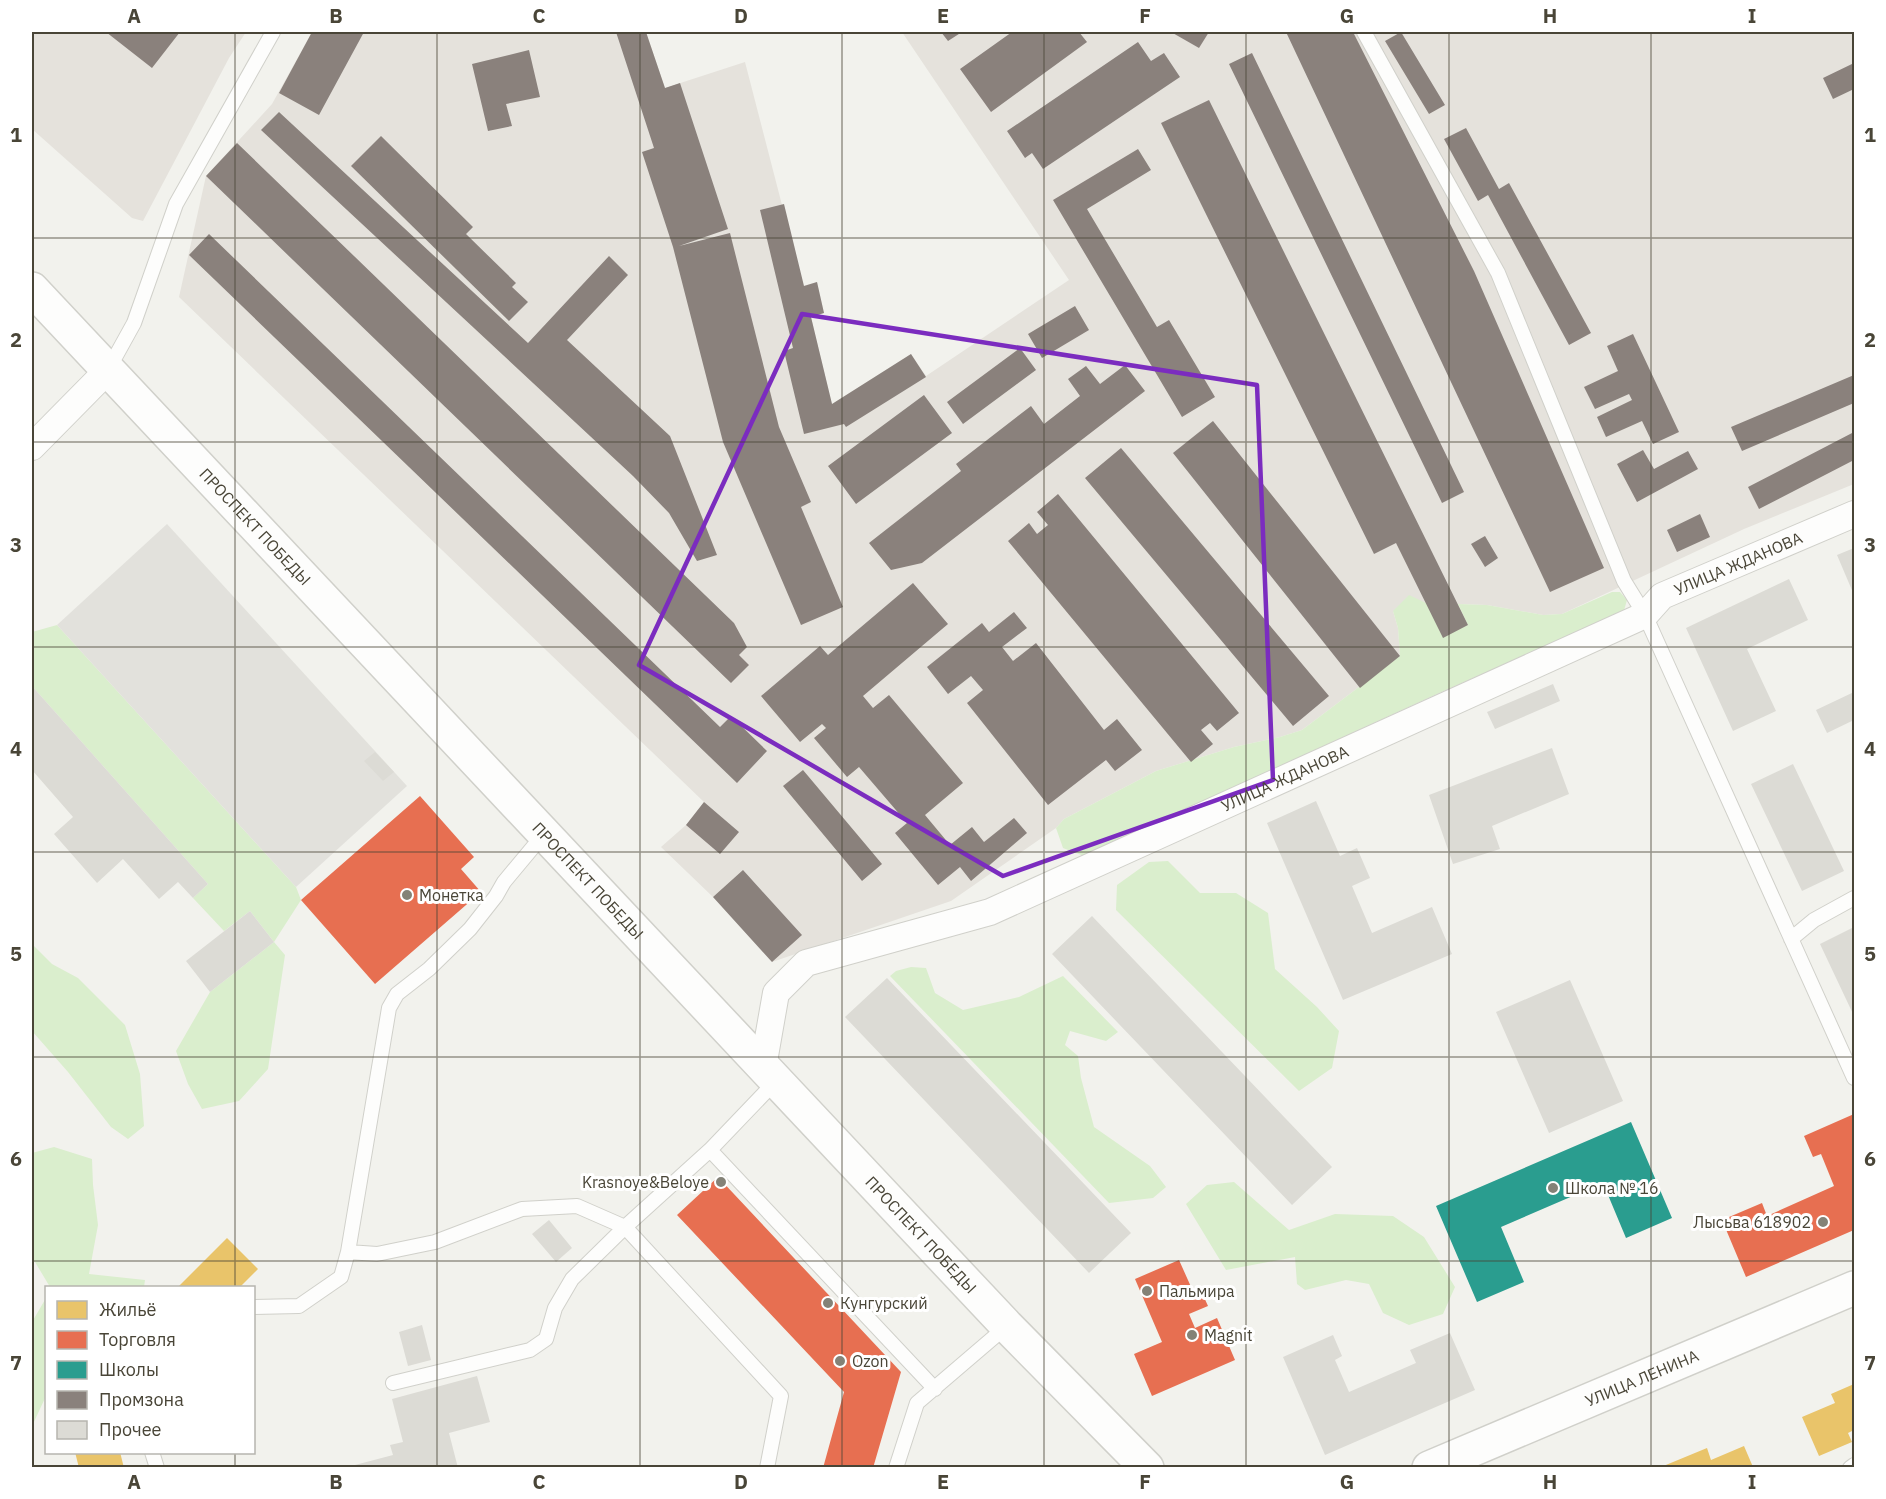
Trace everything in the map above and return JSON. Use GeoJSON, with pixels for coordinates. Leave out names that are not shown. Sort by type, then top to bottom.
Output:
{"type":"FeatureCollection","features":[{"type":"Feature","properties":{"kind":"street","name":"ПРОСПЕКТ ПОБЕДЫ"},"geometry":{"type":"LineString","coordinates":[[32,289],[1007,1326],[1147,1467]]}},
{"type":"Feature","properties":{"kind":"street"},"geometry":{"type":"LineString","coordinates":[[32,447],[108,370]]}},
{"type":"Feature","properties":{"kind":"street","name":"УЛИЦА ЖДАНОВА"},"geometry":{"type":"LineString","coordinates":[[769,1074],[776,993],[806,963],[990,912],[1645,615],[1662,596],[1854,514]]}},
{"type":"Feature","properties":{"kind":"street","name":"УЛИЦА ЛЕНИНА"},"geometry":{"type":"LineString","coordinates":[[1429,1467],[1854,1288]]}},
{"type":"Feature","properties":{"kind":"lane"},"geometry":{"type":"LineString","coordinates":[[108,370],[134,323],[176,204],[273,32]]}},
{"type":"Feature","properties":{"kind":"lane"},"geometry":{"type":"LineString","coordinates":[[1364,32],[1498,273],[1624,581],[1645,615],[1854,1078]]}},
{"type":"Feature","properties":{"kind":"lane"},"geometry":{"type":"LineString","coordinates":[[255,1306],[299,1306],[341,1276],[348,1252],[389,1008],[397,994],[429,969],[470,929],[504,882],[544,834]]}},
{"type":"Feature","properties":{"kind":"lane"},"geometry":{"type":"LineString","coordinates":[[1791,939],[1814,920],[1854,898]]}},
{"type":"Feature","properties":{"kind":"lane"},"geometry":{"type":"LineString","coordinates":[[393,1383],[530,1350],[546,1339],[555,1308],[572,1279],[624,1227],[710,1150],[769,1074]]}},
{"type":"Feature","properties":{"kind":"lane"},"geometry":{"type":"LineString","coordinates":[[710,1150],[935,1389]]}},
{"type":"Feature","properties":{"kind":"lane"},"geometry":{"type":"LineString","coordinates":[[348,1252],[377,1254],[435,1242],[522,1209],[577,1206],[624,1227],[781,1396],[767,1467]]}},
{"type":"Feature","properties":{"kind":"lane"},"geometry":{"type":"LineString","coordinates":[[896,1467],[917,1403],[1007,1326]]}},
{"type":"Feature","properties":{"kind":"lane"},"geometry":{"type":"LineString","coordinates":[[1850,1467],[1854,1465]]}},
{"type":"Feature","properties":{"kind":"highlighted area"},"geometry":{"type":"Polygon","coordinates":[[[802,314],[1257,385],[1273,780],[1003,876],[639,665],[802,314]]]}},
{"type":"Feature","properties":{"kind":"shaded area"},"geometry":{"type":"Polygon","coordinates":[[[32,32],[246,32],[229,58],[143,221],[132,218],[32,129],[32,32]]]}},
{"type":"Feature","properties":{"kind":"shaded area"},"geometry":{"type":"Polygon","coordinates":[[[312,32],[646,32],[665,88],[745,62],[803,286],[817,282],[824,313],[811,317],[832,404],[911,354],[926,376],[1069,280],[902,32],[1854,32],[1854,484],[1744,529],[1562,614],[1543,615],[1487,605],[1458,604],[1468,625],[1443,638],[1393,611],[1398,628],[1400,656],[1302,730],[1234,747],[1156,771],[1064,819],[1056,828],[951,901],[772,962],[713,897],[661,847],[686,825],[704,802],[179,297],[206,176],[272,104],[312,32]]]}},
{"type":"Feature","properties":{"kind":"shaded area"},"geometry":{"type":"Polygon","coordinates":[[[167,524],[407,786],[296,887],[57,625],[167,524]]]}},
{"type":"Feature","properties":{"kind":"green space"},"geometry":{"type":"Polygon","coordinates":[[[1612,592],[1620,592],[1627,600],[1623,614],[1585,636],[1567,636],[1518,665],[1482,674],[1084,856],[1063,848],[1056,828],[1064,819],[1156,771],[1234,747],[1302,730],[1400,656],[1398,628],[1393,611],[1409,595],[1426,603],[1443,637],[1468,625],[1458,604],[1487,605],[1543,615],[1562,614],[1612,592]]]}},
{"type":"Feature","properties":{"kind":"green space"},"geometry":{"type":"Polygon","coordinates":[[[57,625],[296,887],[301,900],[274,942],[250,911],[224,931],[193,898],[208,884],[32,686],[32,632],[57,625]]]}},
{"type":"Feature","properties":{"kind":"green space"},"geometry":{"type":"Polygon","coordinates":[[[1168,861],[1200,893],[1236,893],[1268,913],[1275,969],[1317,1007],[1339,1031],[1332,1068],[1299,1091],[1116,910],[1117,885],[1149,862],[1168,861]]]}},
{"type":"Feature","properties":{"kind":"green space"},"geometry":{"type":"Polygon","coordinates":[[[274,942],[285,955],[268,1069],[239,1101],[202,1109],[188,1084],[176,1051],[210,992],[274,942]]]}},
{"type":"Feature","properties":{"kind":"green space"},"geometry":{"type":"Polygon","coordinates":[[[32,944],[52,964],[78,978],[125,1025],[140,1074],[144,1126],[128,1139],[111,1127],[32,1031],[32,944]]]}},
{"type":"Feature","properties":{"kind":"green space"},"geometry":{"type":"Polygon","coordinates":[[[911,967],[926,968],[935,993],[963,1010],[1019,997],[1063,976],[1118,1032],[1106,1041],[1070,1031],[1065,1045],[1078,1056],[1081,1078],[1094,1127],[1150,1166],[1166,1187],[1153,1198],[1109,1203],[890,976],[896,971],[911,967]]]}},
{"type":"Feature","properties":{"kind":"green space"},"geometry":{"type":"Polygon","coordinates":[[[54,1147],[92,1159],[98,1225],[89,1274],[145,1280],[144,1286],[49,1286],[35,1262],[32,1262],[32,1153],[54,1147]]]}},
{"type":"Feature","properties":{"kind":"green space"},"geometry":{"type":"Polygon","coordinates":[[[1234,1182],[1289,1230],[1335,1214],[1393,1216],[1424,1237],[1455,1287],[1443,1314],[1409,1325],[1383,1313],[1369,1284],[1346,1280],[1305,1290],[1297,1284],[1295,1257],[1226,1270],[1186,1204],[1207,1185],[1234,1182]]]}},
{"type":"Feature","properties":{"kind":"green space"},"geometry":{"type":"Polygon","coordinates":[[[45,1300],[45,1398],[33,1424],[32,1423],[32,1322],[45,1300]]]}},
{"type":"Feature","properties":{"kind":"building: Жильё"},"geometry":{"type":"Polygon","coordinates":[[[227,1238],[258,1269],[241,1286],[179,1286],[227,1238]]]}},
{"type":"Feature","properties":{"kind":"building: Жильё"},"geometry":{"type":"Polygon","coordinates":[[[1854,1384],[1854,1430],[1848,1433],[1852,1442],[1819,1456],[1802,1417],[1835,1403],[1831,1394],[1854,1384]]]}},
{"type":"Feature","properties":{"kind":"building: Жильё"},"geometry":{"type":"Polygon","coordinates":[[[1744,1446],[1753,1467],[1661,1467],[1707,1448],[1711,1460],[1744,1446]]]}},
{"type":"Feature","properties":{"kind":"building: Жильё"},"geometry":{"type":"Polygon","coordinates":[[[76,1454],[120,1454],[124,1468],[79,1468],[76,1454]]]}},
{"type":"Feature","properties":{"kind":"building: Торговля"},"geometry":{"type":"Polygon","coordinates":[[[420,796],[474,857],[461,869],[481,892],[375,984],[301,900],[420,796]]]}},
{"type":"Feature","properties":{"kind":"building: Торговля"},"geometry":{"type":"Polygon","coordinates":[[[1854,1114],[1854,1230],[1746,1277],[1722,1220],[1762,1203],[1767,1216],[1834,1186],[1821,1154],[1813,1157],[1804,1136],[1854,1114]]]}},
{"type":"Feature","properties":{"kind":"building: Торговля"},"geometry":{"type":"Polygon","coordinates":[[[718,1177],[901,1372],[873,1468],[823,1468],[844,1392],[677,1215],[718,1177]]]}},
{"type":"Feature","properties":{"kind":"building: Торговля","name":"Magnit"},"geometry":{"type":"Polygon","coordinates":[[[1179,1260],[1196,1298],[1203,1295],[1208,1306],[1189,1314],[1195,1328],[1217,1318],[1235,1360],[1152,1396],[1134,1354],[1162,1342],[1135,1279],[1179,1260]]]}},
{"type":"Feature","properties":{"kind":"building: Школы"},"geometry":{"type":"Polygon","coordinates":[[[1631,1122],[1672,1218],[1626,1238],[1603,1183],[1501,1227],[1524,1282],[1477,1302],[1436,1206],[1631,1122]]]}},
{"type":"Feature","properties":{"kind":"building: Промзона"},"geometry":{"type":"Polygon","coordinates":[[[106,32],[180,32],[152,68],[106,32]]]}},
{"type":"Feature","properties":{"kind":"building: Промзона"},"geometry":{"type":"Polygon","coordinates":[[[312,32],[364,32],[319,115],[279,93],[312,32]]]}},
{"type":"Feature","properties":{"kind":"building: Промзона"},"geometry":{"type":"Polygon","coordinates":[[[616,32],[646,32],[665,88],[680,83],[728,229],[679,246],[730,233],[779,427],[811,502],[801,507],[843,607],[801,625],[723,442],[673,247],[642,152],[654,148],[616,32]]]}},
{"type":"Feature","properties":{"kind":"building: Промзона"},"geometry":{"type":"Polygon","coordinates":[[[941,32],[962,32],[948,41],[941,32]]]}},
{"type":"Feature","properties":{"kind":"building: Промзона"},"geometry":{"type":"Polygon","coordinates":[[[1012,32],[1079,32],[1087,42],[991,112],[960,69],[1012,32]]]}},
{"type":"Feature","properties":{"kind":"building: Промзона"},"geometry":{"type":"Polygon","coordinates":[[[1171,32],[1209,32],[1199,48],[1171,32]]]}},
{"type":"Feature","properties":{"kind":"building: Промзона"},"geometry":{"type":"Polygon","coordinates":[[[1286,32],[1353,32],[1474,271],[1604,568],[1550,592],[1286,32]]]}},
{"type":"Feature","properties":{"kind":"building: Промзона"},"geometry":{"type":"Polygon","coordinates":[[[1401,32],[1445,105],[1429,114],[1385,41],[1401,32]]]}},
{"type":"Feature","properties":{"kind":"building: Промзона"},"geometry":{"type":"Polygon","coordinates":[[[1138,42],[1151,61],[1164,53],[1180,77],[1043,169],[1032,153],[1025,158],[1007,131],[1138,42]]]}},
{"type":"Feature","properties":{"kind":"building: Промзона"},"geometry":{"type":"Polygon","coordinates":[[[529,50],[540,97],[506,104],[512,126],[488,131],[472,64],[529,50]]]}},
{"type":"Feature","properties":{"kind":"building: Промзона"},"geometry":{"type":"Polygon","coordinates":[[[1252,53],[1464,492],[1442,503],[1229,64],[1252,53]]]}},
{"type":"Feature","properties":{"kind":"building: Промзона"},"geometry":{"type":"Polygon","coordinates":[[[1854,63],[1854,89],[1833,99],[1823,78],[1854,63]]]}},
{"type":"Feature","properties":{"kind":"building: Промзона"},"geometry":{"type":"Polygon","coordinates":[[[1209,100],[1468,625],[1443,638],[1396,543],[1374,554],[1161,123],[1209,100]]]}},
{"type":"Feature","properties":{"kind":"building: Промзона"},"geometry":{"type":"Polygon","coordinates":[[[279,112],[528,343],[609,256],[628,275],[567,340],[670,436],[717,555],[697,561],[669,513],[633,476],[261,130],[279,112]]]}},
{"type":"Feature","properties":{"kind":"building: Промзона"},"geometry":{"type":"Polygon","coordinates":[[[1466,128],[1499,189],[1509,183],[1591,333],[1569,345],[1488,195],[1478,201],[1444,139],[1466,128]]]}},
{"type":"Feature","properties":{"kind":"building: Промзона"},"geometry":{"type":"Polygon","coordinates":[[[381,136],[473,227],[466,234],[516,283],[512,287],[528,302],[509,321],[351,166],[381,136]]]}},
{"type":"Feature","properties":{"kind":"building: Промзона"},"geometry":{"type":"Polygon","coordinates":[[[237,143],[734,623],[747,647],[739,655],[749,665],[731,683],[206,176],[237,143]]]}},
{"type":"Feature","properties":{"kind":"building: Промзона"},"geometry":{"type":"Polygon","coordinates":[[[1138,149],[1151,170],[1087,209],[1157,327],[1169,320],[1215,397],[1182,417],[1053,200],[1138,149]]]}},
{"type":"Feature","properties":{"kind":"building: Промзона"},"geometry":{"type":"Polygon","coordinates":[[[784,204],[804,286],[817,282],[824,313],[811,317],[832,404],[911,354],[926,377],[846,427],[844,424],[804,434],[784,351],[793,348],[760,210],[784,204]]]}},
{"type":"Feature","properties":{"kind":"building: Промзона"},"geometry":{"type":"Polygon","coordinates":[[[209,234],[720,727],[731,716],[767,751],[737,783],[189,255],[209,234]]]}},
{"type":"Feature","properties":{"kind":"building: Промзона"},"geometry":{"type":"Polygon","coordinates":[[[1075,306],[1089,330],[1042,358],[1028,334],[1075,306]]]}},
{"type":"Feature","properties":{"kind":"building: Промзона"},"geometry":{"type":"Polygon","coordinates":[[[1633,334],[1679,432],[1653,444],[1642,421],[1606,437],[1597,417],[1632,400],[1629,394],[1595,409],[1584,387],[1618,371],[1607,346],[1633,334]]]}},
{"type":"Feature","properties":{"kind":"building: Промзона"},"geometry":{"type":"Polygon","coordinates":[[[1020,348],[1036,370],[963,424],[947,402],[1020,348]]]}},
{"type":"Feature","properties":{"kind":"building: Промзона"},"geometry":{"type":"Polygon","coordinates":[[[1125,365],[1145,391],[922,563],[891,570],[869,543],[961,471],[956,464],[1031,406],[1044,424],[1080,396],[1068,379],[1086,366],[1100,384],[1125,365]]]}},
{"type":"Feature","properties":{"kind":"building: Промзона"},"geometry":{"type":"Polygon","coordinates":[[[1854,375],[1854,403],[1742,451],[1731,427],[1854,375]]]}},
{"type":"Feature","properties":{"kind":"building: Промзона"},"geometry":{"type":"Polygon","coordinates":[[[924,395],[952,433],[856,504],[828,466],[924,395]]]}},
{"type":"Feature","properties":{"kind":"building: Промзона"},"geometry":{"type":"Polygon","coordinates":[[[1213,421],[1400,656],[1360,688],[1173,453],[1213,421]]]}},
{"type":"Feature","properties":{"kind":"building: Промзона"},"geometry":{"type":"Polygon","coordinates":[[[1854,432],[1854,460],[1759,509],[1748,487],[1854,432]]]}},
{"type":"Feature","properties":{"kind":"building: Промзона"},"geometry":{"type":"Polygon","coordinates":[[[1121,448],[1329,696],[1293,726],[1085,478],[1121,448]]]}},
{"type":"Feature","properties":{"kind":"building: Промзона"},"geometry":{"type":"Polygon","coordinates":[[[1643,450],[1654,469],[1688,451],[1698,469],[1637,502],[1617,464],[1643,450]]]}},
{"type":"Feature","properties":{"kind":"building: Промзона"},"geometry":{"type":"Polygon","coordinates":[[[1058,494],[1239,713],[1217,731],[1210,723],[1201,730],[1213,744],[1191,762],[1008,541],[1029,523],[1037,534],[1048,525],[1037,512],[1058,494]]]}},
{"type":"Feature","properties":{"kind":"building: Промзона"},"geometry":{"type":"Polygon","coordinates":[[[1700,514],[1710,537],[1677,552],[1667,530],[1700,514]]]}},
{"type":"Feature","properties":{"kind":"building: Промзона"},"geometry":{"type":"Polygon","coordinates":[[[1485,536],[1498,558],[1485,567],[1471,544],[1485,536]]]}},
{"type":"Feature","properties":{"kind":"building: Промзона"},"geometry":{"type":"Polygon","coordinates":[[[913,583],[948,624],[863,696],[873,708],[889,695],[963,783],[925,815],[950,845],[972,827],[984,842],[1014,818],[1027,833],[971,881],[960,867],[938,885],[895,833],[907,823],[859,767],[847,777],[814,738],[826,728],[822,724],[800,742],[761,696],[820,646],[828,655],[913,583]]]}},
{"type":"Feature","properties":{"kind":"building: Промзона"},"geometry":{"type":"Polygon","coordinates":[[[1014,612],[1027,628],[1002,647],[1013,661],[1036,643],[1104,730],[1117,719],[1142,750],[1115,771],[1106,760],[1048,805],[967,703],[983,690],[971,676],[948,694],[927,667],[982,623],[989,632],[1014,612]]]}},
{"type":"Feature","properties":{"kind":"building: Промзона"},"geometry":{"type":"Polygon","coordinates":[[[803,770],[882,864],[862,881],[783,786],[803,770]]]}},
{"type":"Feature","properties":{"kind":"building: Промзона"},"geometry":{"type":"Polygon","coordinates":[[[704,802],[739,832],[720,854],[686,825],[704,802]]]}},
{"type":"Feature","properties":{"kind":"building: Промзона"},"geometry":{"type":"Polygon","coordinates":[[[743,870],[802,935],[772,962],[713,897],[743,870]]]}},
{"type":"Feature","properties":{"kind":"building: Прочее"},"geometry":{"type":"Polygon","coordinates":[[[1854,548],[1854,595],[1837,555],[1854,548]]]}},
{"type":"Feature","properties":{"kind":"building: Прочее"},"geometry":{"type":"Polygon","coordinates":[[[1789,579],[1808,620],[1747,649],[1776,711],[1733,731],[1686,628],[1789,579]]]}},
{"type":"Feature","properties":{"kind":"building: Прочее"},"geometry":{"type":"Polygon","coordinates":[[[1553,684],[1560,701],[1495,729],[1487,712],[1553,684]]]}},
{"type":"Feature","properties":{"kind":"building: Прочее"},"geometry":{"type":"Polygon","coordinates":[[[32,686],[208,884],[193,898],[178,882],[159,899],[123,859],[97,883],[54,834],[73,817],[32,770],[32,686]]]}},
{"type":"Feature","properties":{"kind":"building: Прочее"},"geometry":{"type":"Polygon","coordinates":[[[1854,692],[1854,720],[1827,733],[1816,710],[1854,692]]]}},
{"type":"Feature","properties":{"kind":"building: Прочее"},"geometry":{"type":"Polygon","coordinates":[[[1552,748],[1569,794],[1492,826],[1500,849],[1453,864],[1429,795],[1552,748]]]}},
{"type":"Feature","properties":{"kind":"building: Прочее"},"geometry":{"type":"Polygon","coordinates":[[[375,752],[394,772],[383,781],[364,761],[375,752]]]}},
{"type":"Feature","properties":{"kind":"building: Прочее"},"geometry":{"type":"Polygon","coordinates":[[[1793,764],[1844,871],[1802,891],[1751,784],[1793,764]]]}},
{"type":"Feature","properties":{"kind":"building: Прочее"},"geometry":{"type":"Polygon","coordinates":[[[1316,801],[1340,856],[1357,848],[1370,878],[1352,886],[1372,933],[1432,907],[1452,954],[1343,1000],[1267,823],[1316,801]]]}},
{"type":"Feature","properties":{"kind":"building: Прочее"},"geometry":{"type":"Polygon","coordinates":[[[250,911],[274,942],[210,992],[186,961],[250,911]]]}},
{"type":"Feature","properties":{"kind":"building: Прочее"},"geometry":{"type":"Polygon","coordinates":[[[1092,916],[1332,1167],[1292,1205],[1052,954],[1092,916]]]}},
{"type":"Feature","properties":{"kind":"building: Прочее"},"geometry":{"type":"Polygon","coordinates":[[[1854,927],[1854,1016],[1820,944],[1854,927]]]}},
{"type":"Feature","properties":{"kind":"building: Прочее"},"geometry":{"type":"Polygon","coordinates":[[[887,978],[1131,1233],[1089,1273],[845,1017],[887,978]]]}},
{"type":"Feature","properties":{"kind":"building: Прочее"},"geometry":{"type":"Polygon","coordinates":[[[1570,980],[1623,1101],[1549,1133],[1496,1012],[1570,980]]]}},
{"type":"Feature","properties":{"kind":"building: Прочее"},"geometry":{"type":"Polygon","coordinates":[[[549,1220],[572,1248],[556,1262],[532,1234],[549,1220]]]}},
{"type":"Feature","properties":{"kind":"building: Прочее"},"geometry":{"type":"Polygon","coordinates":[[[422,1325],[431,1360],[408,1366],[399,1332],[422,1325]]]}},
{"type":"Feature","properties":{"kind":"building: Прочее"},"geometry":{"type":"Polygon","coordinates":[[[1450,1333],[1475,1390],[1325,1455],[1283,1357],[1333,1335],[1342,1356],[1335,1360],[1349,1392],[1416,1363],[1410,1350],[1450,1333]]]}},
{"type":"Feature","properties":{"kind":"building: Прочее"},"geometry":{"type":"Polygon","coordinates":[[[477,1376],[490,1422],[449,1433],[458,1468],[356,1468],[355,1465],[393,1455],[390,1445],[403,1442],[392,1399],[477,1376]]]}},
{"type":"Feature","properties":{"kind":"place","name":"Монетка"},"geometry":{"type":"Point","coordinates":[407,895]}},
{"type":"Feature","properties":{"kind":"place","name":"Krasnoye&Beloye"},"geometry":{"type":"Point","coordinates":[721,1182]}},
{"type":"Feature","properties":{"kind":"place","name":"Школа № 16"},"geometry":{"type":"Point","coordinates":[1553,1188]}},
{"type":"Feature","properties":{"kind":"place","name":"Лысьва 618902"},"geometry":{"type":"Point","coordinates":[1823,1222]}},
{"type":"Feature","properties":{"kind":"place","name":"Пальмира"},"geometry":{"type":"Point","coordinates":[1147,1291]}},
{"type":"Feature","properties":{"kind":"place","name":"Кунгурский"},"geometry":{"type":"Point","coordinates":[828,1303]}},
{"type":"Feature","properties":{"kind":"place","name":"Magnit"},"geometry":{"type":"Point","coordinates":[1192,1335]}},
{"type":"Feature","properties":{"kind":"place","name":"Ozon"},"geometry":{"type":"Point","coordinates":[840,1361]}}]}
